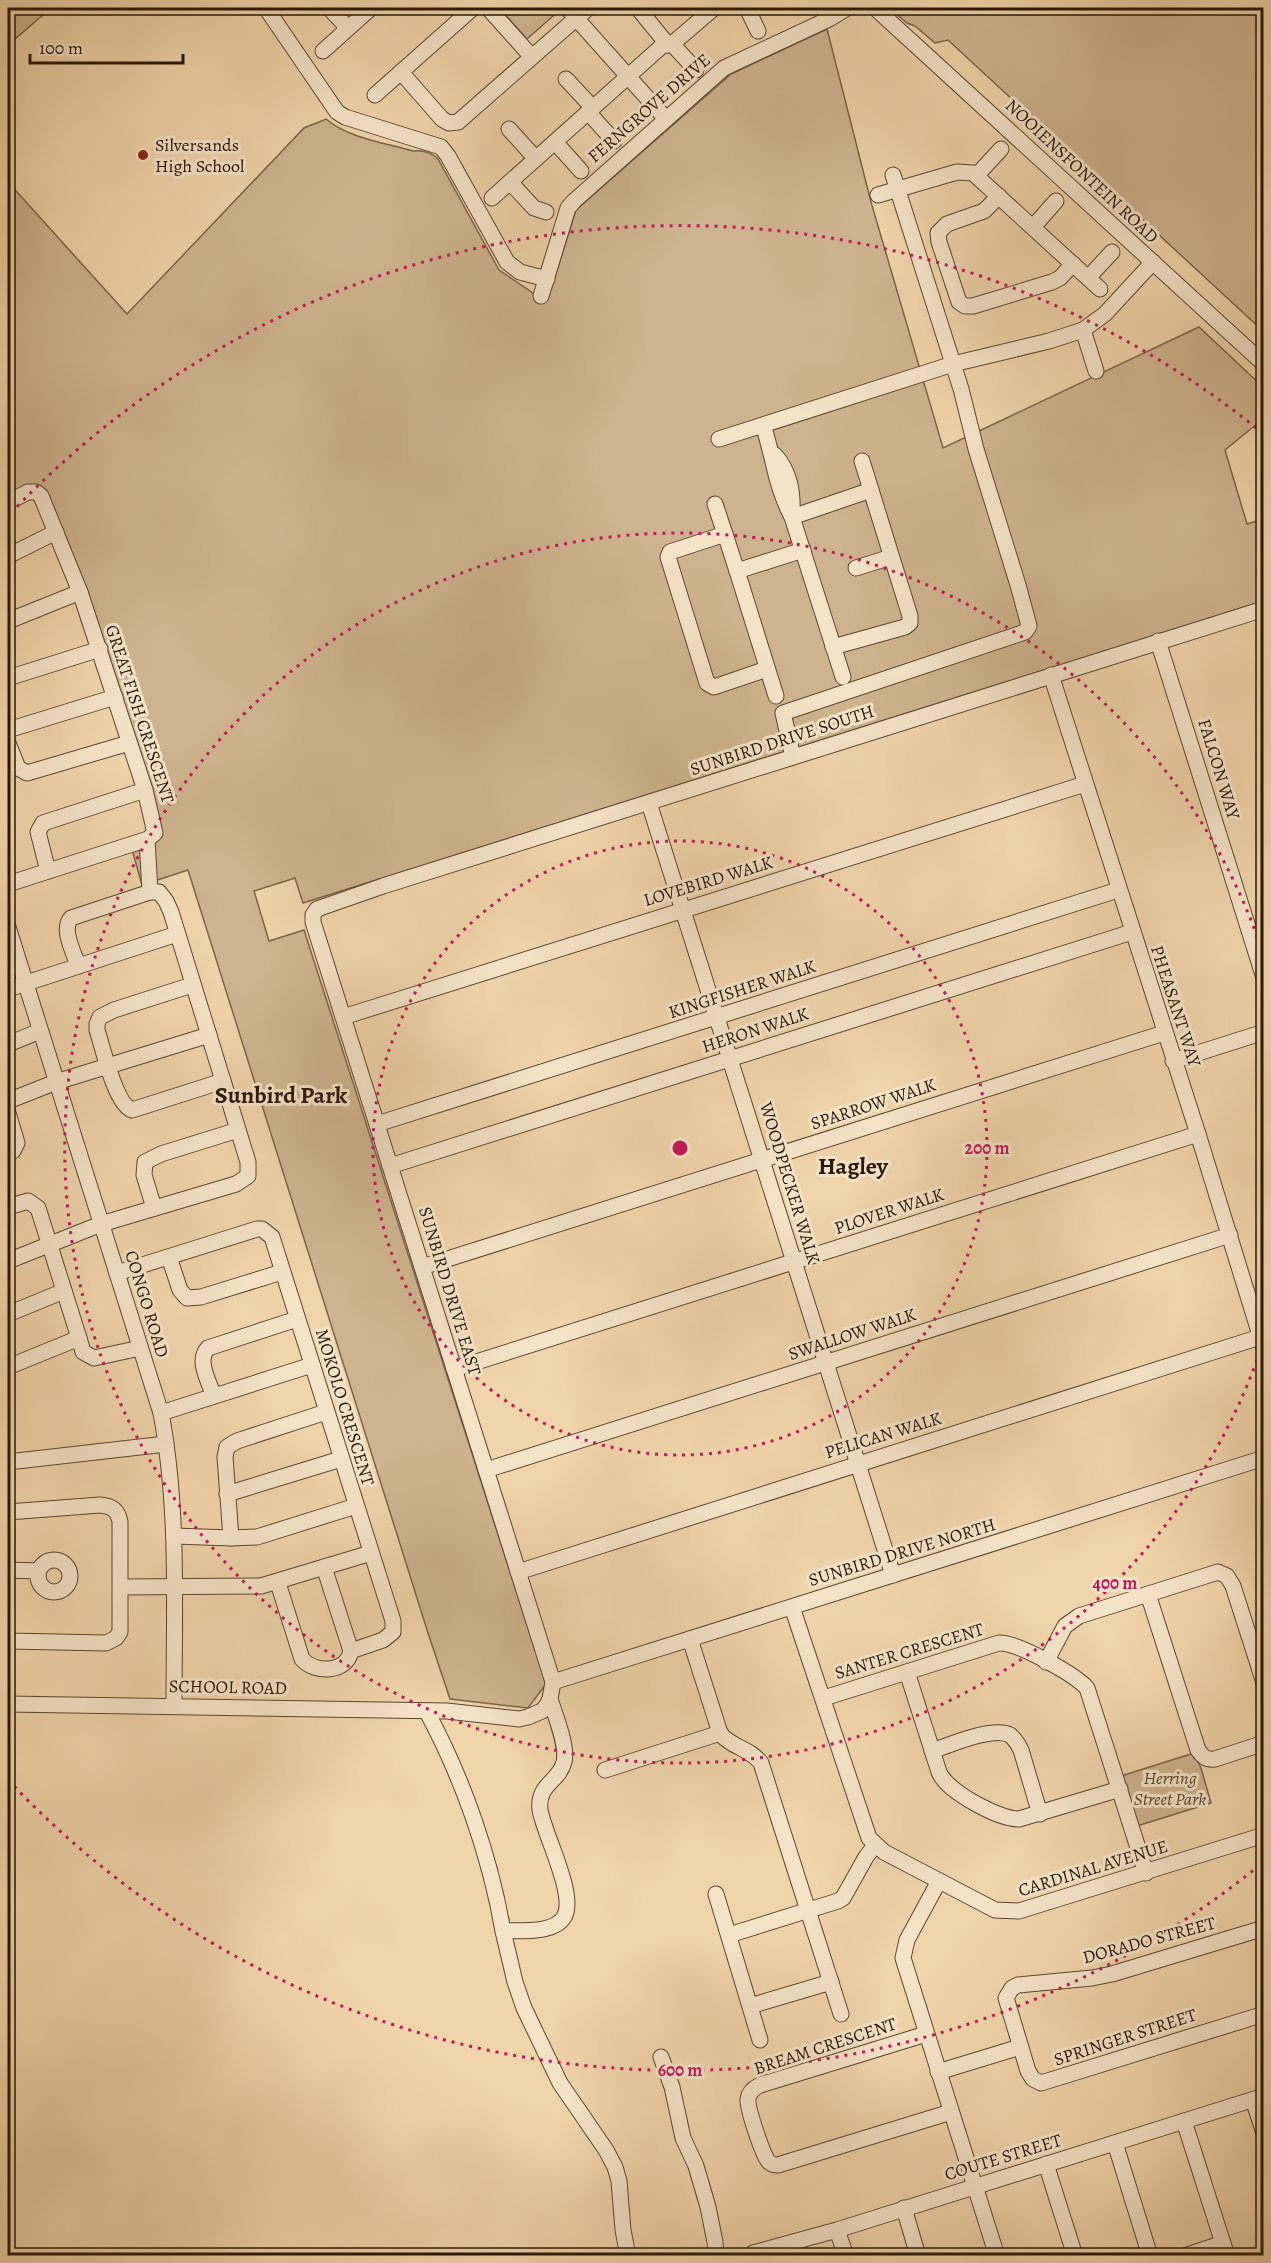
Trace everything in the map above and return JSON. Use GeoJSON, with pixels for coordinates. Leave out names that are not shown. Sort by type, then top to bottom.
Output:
{"type":"FeatureCollection","features":[{"type":"Feature","properties":{"kind":"street"},"geometry":{"type":"LineString","coordinates":[[266,8],[337,112],[345,117],[441,147],[507,262],[520,272],[547,279]]}},
{"type":"Feature","properties":{"kind":"street"},"geometry":{"type":"LineString","coordinates":[[329,8],[348,28]]}},
{"type":"Feature","properties":{"kind":"street"},"geometry":{"type":"LineString","coordinates":[[323,51],[371,8]]}},
{"type":"Feature","properties":{"kind":"street"},"geometry":{"type":"LineString","coordinates":[[375,95],[473,8]]}},
{"type":"Feature","properties":{"kind":"street"},"geometry":{"type":"LineString","coordinates":[[488,8],[532,57]]}},
{"type":"Feature","properties":{"kind":"street"},"geometry":{"type":"LineString","coordinates":[[492,198],[662,46],[670,44],[714,8]]}},
{"type":"Feature","properties":{"kind":"street"},"geometry":{"type":"LineString","coordinates":[[747,8],[758,31]]}},
{"type":"Feature","properties":{"kind":"street","name":"FERNGROVE DRIVE"},"geometry":{"type":"LineString","coordinates":[[541,296],[571,204],[727,66],[829,19],[847,8]]}},
{"type":"Feature","properties":{"kind":"street","name":"NOOIENSFONTEIN ROAD"},"geometry":{"type":"LineString","coordinates":[[875,8],[1263,364]]}},
{"type":"Feature","properties":{"kind":"street"},"geometry":{"type":"LineString","coordinates":[[401,72],[442,119],[454,124],[461,121],[532,57],[577,11],[628,76],[666,119]]}},
{"type":"Feature","properties":{"kind":"street"},"geometry":{"type":"LineString","coordinates":[[641,12],[696,70]]}},
{"type":"Feature","properties":{"kind":"street"},"geometry":{"type":"LineString","coordinates":[[566,79],[614,141]]}},
{"type":"Feature","properties":{"kind":"street"},"geometry":{"type":"LineString","coordinates":[[509,129],[536,159]]}},
{"type":"Feature","properties":{"kind":"street"},"geometry":{"type":"LineString","coordinates":[[555,142],[581,171]]}},
{"type":"Feature","properties":{"kind":"street"},"geometry":{"type":"LineString","coordinates":[[977,176],[1001,149]]}},
{"type":"Feature","properties":{"kind":"street"},"geometry":{"type":"LineString","coordinates":[[878,195],[896,182],[962,171],[977,176],[1100,289]]}},
{"type":"Feature","properties":{"kind":"street"},"geometry":{"type":"LineString","coordinates":[[510,182],[534,208],[546,212]]}},
{"type":"Feature","properties":{"kind":"street"},"geometry":{"type":"LineString","coordinates":[[793,757],[783,713],[1024,632],[1029,626],[953,364],[896,182]]}},
{"type":"Feature","properties":{"kind":"street"},"geometry":{"type":"LineString","coordinates":[[999,196],[984,211],[947,224],[938,233],[958,302],[965,306],[973,306],[1049,283],[1060,278],[1073,264]]}},
{"type":"Feature","properties":{"kind":"street"},"geometry":{"type":"LineString","coordinates":[[1033,227],[1056,201]]}},
{"type":"Feature","properties":{"kind":"street"},"geometry":{"type":"LineString","coordinates":[[1088,278],[1112,252]]}},
{"type":"Feature","properties":{"kind":"street"},"geometry":{"type":"LineString","coordinates":[[719,439],[953,364],[1049,341],[1083,330],[1105,314],[1153,262]]}},
{"type":"Feature","properties":{"kind":"street"},"geometry":{"type":"LineString","coordinates":[[1083,330],[1096,371]]}},
{"type":"Feature","properties":{"kind":"street"},"geometry":{"type":"LineString","coordinates":[[763,425],[781,496],[792,517],[843,677]]}},
{"type":"Feature","properties":{"kind":"street"},"geometry":{"type":"LineString","coordinates":[[833,647],[905,627],[910,623],[910,616],[862,461]]}},
{"type":"Feature","properties":{"kind":"street"},"geometry":{"type":"LineString","coordinates":[[792,517],[871,490]]}},
{"type":"Feature","properties":{"kind":"street","name":"GREAT FISH CRESCENT"},"geometry":{"type":"LineString","coordinates":[[8,502],[28,492],[36,492],[41,496],[80,592],[155,826],[155,833],[147,840],[150,892]]}},
{"type":"Feature","properties":{"kind":"street"},"geometry":{"type":"LineString","coordinates":[[715,504],[776,696]]}},
{"type":"Feature","properties":{"kind":"street"},"geometry":{"type":"LineString","coordinates":[[8,556],[56,532]]}},
{"type":"Feature","properties":{"kind":"street"},"geometry":{"type":"LineString","coordinates":[[725,534],[670,552],[668,557],[700,661],[707,683],[714,687],[767,669]]}},
{"type":"Feature","properties":{"kind":"street"},"geometry":{"type":"LineString","coordinates":[[737,571],[802,550]]}},
{"type":"Feature","properties":{"kind":"street"},"geometry":{"type":"LineString","coordinates":[[856,568],[891,557]]}},
{"type":"Feature","properties":{"kind":"street"},"geometry":{"type":"LineString","coordinates":[[8,621],[80,592]]}},
{"type":"Feature","properties":{"kind":"street","name":"SUNBIRD DRIVE SOUTH"},"geometry":{"type":"LineString","coordinates":[[315,912],[323,906],[1263,609]]}},
{"type":"Feature","properties":{"kind":"street","name":"FALCON WAY"},"geometry":{"type":"LineString","coordinates":[[1158,641],[1263,978]]}},
{"type":"Feature","properties":{"kind":"street"},"geometry":{"type":"LineString","coordinates":[[8,678],[99,649]]}},
{"type":"Feature","properties":{"kind":"street","name":"PHEASANT WAY"},"geometry":{"type":"LineString","coordinates":[[1051,675],[1262,1342]]}},
{"type":"Feature","properties":{"kind":"street"},"geometry":{"type":"LineString","coordinates":[[8,730],[115,697]]}},
{"type":"Feature","properties":{"kind":"street"},"geometry":{"type":"LineString","coordinates":[[8,743],[18,768],[27,773],[129,743]]}},
{"type":"Feature","properties":{"kind":"street","name":"LOVEBIRD WALK"},"geometry":{"type":"LineString","coordinates":[[343,1017],[1085,784]]}},
{"type":"Feature","properties":{"kind":"street"},"geometry":{"type":"LineString","coordinates":[[48,871],[38,832],[43,823],[144,790]]}},
{"type":"Feature","properties":{"kind":"street","name":"WOODPECKER WALK"},"geometry":{"type":"LineString","coordinates":[[650,803],[893,1575]]}},
{"type":"Feature","properties":{"kind":"street"},"geometry":{"type":"LineString","coordinates":[[8,884],[147,840]]}},
{"type":"Feature","properties":{"kind":"street","name":"KINGFISHER WALK"},"geometry":{"type":"LineString","coordinates":[[377,1124],[1118,890]]}},
{"type":"Feature","properties":{"kind":"street"},"geometry":{"type":"LineString","coordinates":[[8,1261],[101,1224],[236,1184],[246,1178],[249,1170],[171,912],[163,896],[159,892],[150,892],[71,918],[67,932],[78,966]]}},
{"type":"Feature","properties":{"kind":"street","name":"SUNBIRD DRIVE EAST"},"geometry":{"type":"LineString","coordinates":[[315,912],[313,922],[553,1682]]}},
{"type":"Feature","properties":{"kind":"street","name":"CONGO ROAD"},"geometry":{"type":"LineString","coordinates":[[8,927],[161,1413],[174,1536],[174,1705]]}},
{"type":"Feature","properties":{"kind":"street","name":"HERON WALK"},"geometry":{"type":"LineString","coordinates":[[390,1166],[1132,932]]}},
{"type":"Feature","properties":{"kind":"street"},"geometry":{"type":"LineString","coordinates":[[8,989],[177,934]]}},
{"type":"Feature","properties":{"kind":"street"},"geometry":{"type":"LineString","coordinates":[[192,985],[114,1010],[100,1017],[97,1024],[98,1030],[109,1067],[120,1100],[132,1110],[224,1082]]}},
{"type":"Feature","properties":{"kind":"street"},"geometry":{"type":"LineString","coordinates":[[8,1044],[40,1031]]}},
{"type":"Feature","properties":{"kind":"street"},"geometry":{"type":"LineString","coordinates":[[1173,1061],[1263,1032]]}},
{"type":"Feature","properties":{"kind":"street","name":"SPARROW WALK"},"geometry":{"type":"LineString","coordinates":[[422,1267],[1164,1033]]}},
{"type":"Feature","properties":{"kind":"street"},"geometry":{"type":"LineString","coordinates":[[8,1101],[56,1082],[209,1035]]}},
{"type":"Feature","properties":{"kind":"street"},"geometry":{"type":"LineString","coordinates":[[8,1113],[17,1140],[15,1148],[8,1154]]}},
{"type":"Feature","properties":{"kind":"street"},"geometry":{"type":"LineString","coordinates":[[154,1208],[144,1175],[145,1162],[161,1154],[238,1130]]}},
{"type":"Feature","properties":{"kind":"street","name":"PLOVER WALK"},"geometry":{"type":"LineString","coordinates":[[454,1369],[1198,1134]]}},
{"type":"Feature","properties":{"kind":"street"},"geometry":{"type":"LineString","coordinates":[[8,1207],[23,1201],[33,1203],[38,1208],[83,1352],[94,1358],[140,1348]]}},
{"type":"Feature","properties":{"kind":"street","name":"MOKOLO CRESCENT"},"geometry":{"type":"LineString","coordinates":[[117,1273],[262,1229],[272,1237],[394,1628],[388,1638],[351,1651],[347,1661],[337,1667],[322,1669],[306,1664],[302,1659],[278,1583]]}},
{"type":"Feature","properties":{"kind":"street","name":"SWALLOW WALK"},"geometry":{"type":"LineString","coordinates":[[486,1470],[1230,1235]]}},
{"type":"Feature","properties":{"kind":"street"},"geometry":{"type":"LineString","coordinates":[[169,1257],[180,1290],[187,1298],[201,1297],[282,1272]]}},
{"type":"Feature","properties":{"kind":"street"},"geometry":{"type":"LineString","coordinates":[[8,1314],[64,1291]]}},
{"type":"Feature","properties":{"kind":"street"},"geometry":{"type":"LineString","coordinates":[[214,1396],[202,1359],[208,1348],[297,1318]]}},
{"type":"Feature","properties":{"kind":"street"},"geometry":{"type":"LineString","coordinates":[[8,1367],[79,1338]]}},
{"type":"Feature","properties":{"kind":"street","name":"PELICAN WALK"},"geometry":{"type":"LineString","coordinates":[[518,1572],[858,1463],[1262,1342]]}},
{"type":"Feature","properties":{"kind":"street"},"geometry":{"type":"LineString","coordinates":[[161,1413],[312,1365]]}},
{"type":"Feature","properties":{"kind":"street"},"geometry":{"type":"LineString","coordinates":[[231,1538],[225,1457],[227,1447],[237,1441],[326,1412]]}},
{"type":"Feature","properties":{"kind":"street"},"geometry":{"type":"LineString","coordinates":[[8,1462],[166,1444]]}},
{"type":"Feature","properties":{"kind":"street","name":"SUNBIRD DRIVE NORTH"},"geometry":{"type":"LineString","coordinates":[[553,1682],[1263,1458]]}},
{"type":"Feature","properties":{"kind":"street"},"geometry":{"type":"LineString","coordinates":[[227,1494],[341,1459]]}},
{"type":"Feature","properties":{"kind":"street"},"geometry":{"type":"LineString","coordinates":[[8,1512],[100,1505],[111,1507],[117,1513],[120,1522],[121,1587],[120,1632],[116,1638],[106,1643],[8,1641]]}},
{"type":"Feature","properties":{"kind":"street"},"geometry":{"type":"LineString","coordinates":[[174,1536],[257,1537],[356,1506]]}},
{"type":"Feature","properties":{"kind":"street"},"geometry":{"type":"LineString","coordinates":[[121,1587],[261,1586],[278,1583],[371,1552]]}},
{"type":"Feature","properties":{"kind":"street"},"geometry":{"type":"LineString","coordinates":[[324,1567],[351,1651]]}},
{"type":"Feature","properties":{"kind":"street"},"geometry":{"type":"LineString","coordinates":[[8,1570],[38,1571]]}},
{"type":"Feature","properties":{"kind":"street"},"geometry":{"type":"LineString","coordinates":[[1046,1662],[1065,1626],[1071,1620],[1087,1612],[1218,1572],[1227,1576],[1233,1586],[1263,1683]]}},
{"type":"Feature","properties":{"kind":"street"},"geometry":{"type":"LineString","coordinates":[[1148,1594],[1198,1750],[1209,1760],[1263,1743]]}},
{"type":"Feature","properties":{"kind":"street"},"geometry":{"type":"LineString","coordinates":[[729,1935],[843,1898],[875,1845],[865,1830],[824,1698],[792,1607]]}},
{"type":"Feature","properties":{"kind":"street"},"geometry":{"type":"LineString","coordinates":[[690,1639],[720,1733],[724,1738],[756,1756],[760,1763],[841,2014]]}},
{"type":"Feature","properties":{"kind":"street","name":"SANTER CRESCENT"},"geometry":{"type":"LineString","coordinates":[[824,1698],[999,1643],[1012,1644],[1072,1676],[1087,1688],[1146,1873]]}},
{"type":"Feature","properties":{"kind":"street"},"geometry":{"type":"LineString","coordinates":[[907,1672],[941,1779],[957,1792],[1008,1818],[1019,1819],[1120,1789]]}},
{"type":"Feature","properties":{"kind":"street"},"geometry":{"type":"LineString","coordinates":[[503,1931],[549,1927],[557,1924],[566,1912],[564,1884],[540,1808],[541,1794],[564,1761],[564,1751],[550,1699],[553,1682]]}},
{"type":"Feature","properties":{"kind":"street","name":"SCHOOL ROAD"},"geometry":{"type":"LineString","coordinates":[[8,1704],[447,1711],[519,1719],[536,1715],[542,1711],[550,1699]]}},
{"type":"Feature","properties":{"kind":"street"},"geometry":{"type":"LineString","coordinates":[[428,1712],[448,1755],[485,1853],[514,1982],[524,2008],[560,2083],[615,2167],[619,2181],[623,2230],[628,2256]]}},
{"type":"Feature","properties":{"kind":"street"},"geometry":{"type":"LineString","coordinates":[[932,1751],[987,1734],[1001,1732],[1008,1734],[1017,1742],[1021,1750],[1040,1814]]}},
{"type":"Feature","properties":{"kind":"street"},"geometry":{"type":"LineString","coordinates":[[604,1770],[720,1733]]}},
{"type":"Feature","properties":{"kind":"street","name":"CARDINAL AVENUE"},"geometry":{"type":"LineString","coordinates":[[875,1845],[884,1852],[995,1910],[1010,1912],[1263,1836]]}},
{"type":"Feature","properties":{"kind":"street"},"geometry":{"type":"LineString","coordinates":[[939,1881],[907,1940],[903,1958],[997,2256]]}},
{"type":"Feature","properties":{"kind":"street"},"geometry":{"type":"LineString","coordinates":[[716,1894],[760,2040]]}},
{"type":"Feature","properties":{"kind":"street","name":"DORADO STREET"},"geometry":{"type":"LineString","coordinates":[[1020,2047],[1007,2004],[1008,1993],[1018,1985],[1092,1978],[1263,1928]]}},
{"type":"Feature","properties":{"kind":"street"},"geometry":{"type":"LineString","coordinates":[[750,2006],[831,1982]]}},
{"type":"Feature","properties":{"kind":"street","name":"SPRINGER STREET"},"geometry":{"type":"LineString","coordinates":[[1020,2047],[1030,2076],[1036,2082],[1047,2083],[1263,2014]]}},
{"type":"Feature","properties":{"kind":"street","name":"BREAM CRESCENT"},"geometry":{"type":"LineString","coordinates":[[926,2034],[760,2085],[754,2088],[748,2097],[750,2112],[766,2157],[772,2164],[778,2165],[951,2112]]}},
{"type":"Feature","properties":{"kind":"street"},"geometry":{"type":"LineString","coordinates":[[938,2072],[1020,2047]]}},
{"type":"Feature","properties":{"kind":"street"},"geometry":{"type":"LineString","coordinates":[[661,2057],[672,2087],[683,2138],[696,2166],[708,2207],[716,2242],[716,2256]]}},
{"type":"Feature","properties":{"kind":"street"},"geometry":{"type":"LineString","coordinates":[[1258,2098],[1263,2133]]}},
{"type":"Feature","properties":{"kind":"street","name":"COUTE STREET"},"geometry":{"type":"LineString","coordinates":[[753,2253],[777,2252],[904,2208],[1258,2098]]}},
{"type":"Feature","properties":{"kind":"street"},"geometry":{"type":"LineString","coordinates":[[1184,2121],[1225,2249],[1184,2256]]}},
{"type":"Feature","properties":{"kind":"street"},"geometry":{"type":"LineString","coordinates":[[1115,2143],[1150,2256]]}},
{"type":"Feature","properties":{"kind":"street"},"geometry":{"type":"LineString","coordinates":[[1046,2164],[1076,2256]]}},
{"type":"Feature","properties":{"kind":"street"},"geometry":{"type":"LineString","coordinates":[[904,2208],[918,2256]]}},
{"type":"Feature","properties":{"kind":"street"},"geometry":{"type":"LineString","coordinates":[[837,2230],[846,2256]]}},
{"type":"Feature","properties":{"kind":"green space"},"geometry":{"type":"Polygon","coordinates":[[[8,8],[51,8],[8,45],[8,8]]]}},
{"type":"Feature","properties":{"kind":"green space"},"geometry":{"type":"Polygon","coordinates":[[[499,8],[560,8],[561,9],[527,39],[499,8]]]}},
{"type":"Feature","properties":{"kind":"green space"},"geometry":{"type":"Polygon","coordinates":[[[899,8],[1263,8],[1263,331],[948,40],[935,43],[894,12],[899,8]]]}},
{"type":"Feature","properties":{"kind":"green space"},"geometry":{"type":"Polygon","coordinates":[[[827,29],[871,202],[943,448],[1199,327],[1263,387],[1263,419],[1225,450],[1247,524],[1263,519],[1263,601],[303,903],[295,878],[254,891],[269,941],[304,930],[546,1684],[528,1708],[450,1699],[188,870],[142,885],[131,846],[154,837],[42,496],[8,501],[8,182],[127,314],[304,128],[326,119],[335,126],[356,135],[413,151],[427,152],[438,159],[499,270],[536,295],[548,299],[576,210],[731,74],[827,29]]]}},
{"type":"Feature","properties":{"kind":"green space","name":"Herring Street Park"},"geometry":{"type":"Polygon","coordinates":[[[1194,1753],[1211,1803],[1137,1826],[1121,1776],[1194,1753]]]}},
{"type":"Feature","properties":{"kind":"place","name":"Silversands High School"},"geometry":{"type":"Point","coordinates":[143,155]}},
{"type":"Feature","properties":{"kind":"district","name":"Sunbird Park"},"geometry":{"type":"Point","coordinates":[281,1095]}},
{"type":"Feature","properties":{"kind":"district","name":"Hagley"},"geometry":{"type":"Point","coordinates":[853,1166]}}]}
